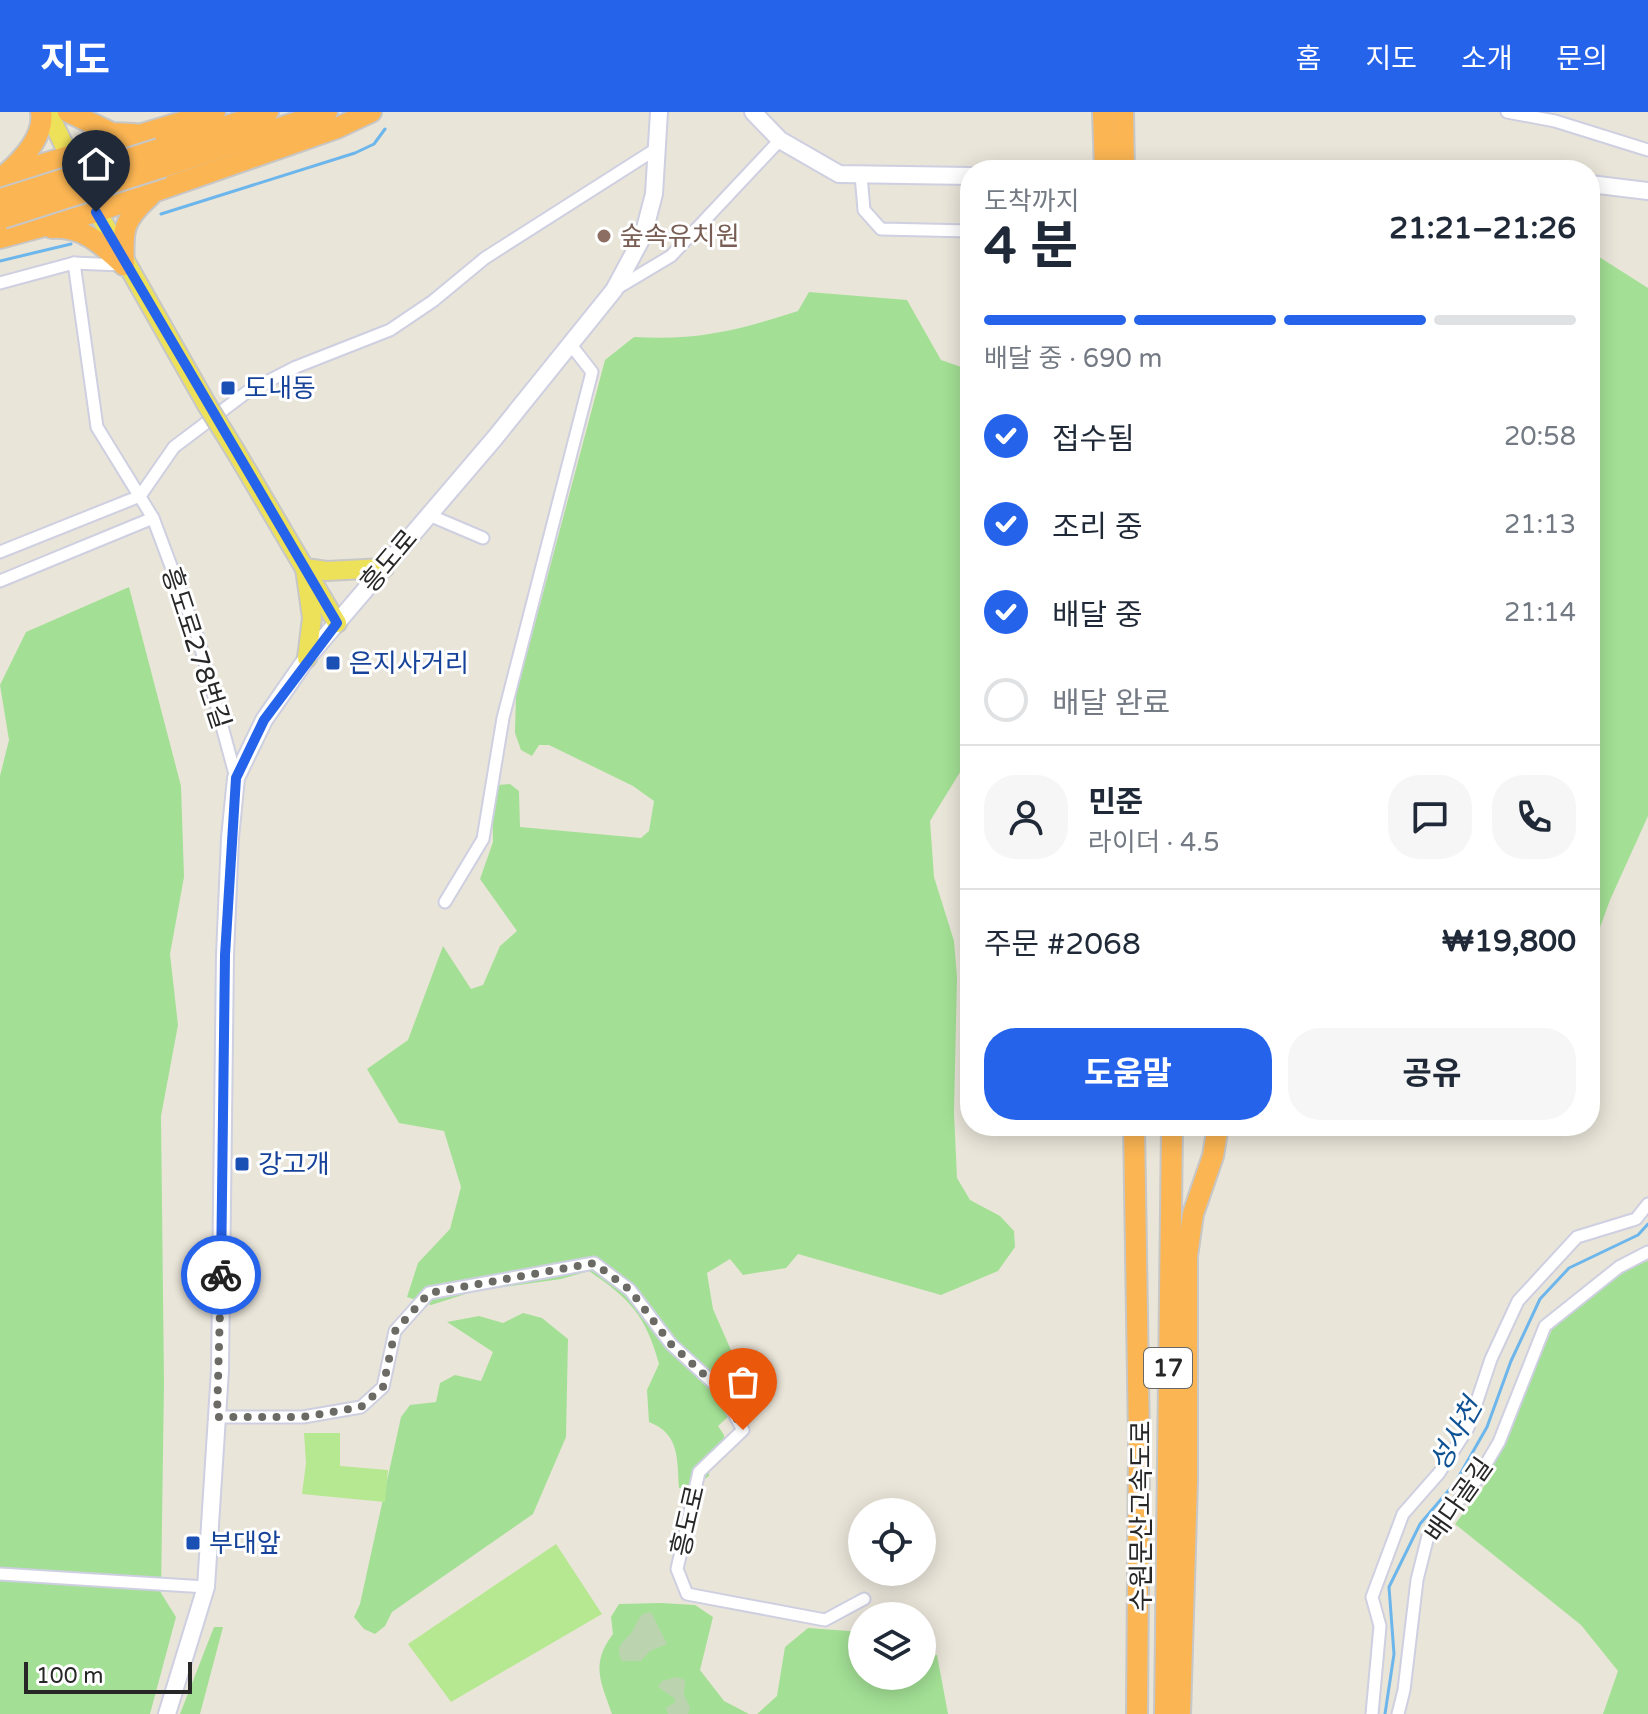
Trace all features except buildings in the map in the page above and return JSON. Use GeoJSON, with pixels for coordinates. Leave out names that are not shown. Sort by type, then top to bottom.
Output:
{"type":"FeatureCollection","features":[{"type":"Feature","properties":{"kind":"highway"},"geometry":{"type":"LineString","coordinates":[[2,177],[24,158],[43,122],[41,112]]}},
{"type":"Feature","properties":{"kind":"highway"},"geometry":{"type":"LineString","coordinates":[[68,112],[156,150]]}},
{"type":"Feature","properties":{"kind":"highway"},"geometry":{"type":"LineString","coordinates":[[2,177],[70,159],[156,150],[215,112]]}},
{"type":"Feature","properties":{"kind":"highway"},"geometry":{"type":"LineString","coordinates":[[1,215],[156,150],[268,112]]}},
{"type":"Feature","properties":{"kind":"highway"},"geometry":{"type":"LineString","coordinates":[[157,190],[126,184],[116,157],[327,112]]}},
{"type":"Feature","properties":{"kind":"highway"},"geometry":{"type":"LineString","coordinates":[[28,230],[96,212],[337,128],[371,112]]}},
{"type":"Feature","properties":{"kind":"highway"},"geometry":{"type":"LineString","coordinates":[[1103,112],[1105,160]]}},
{"type":"Feature","properties":{"kind":"highway"},"geometry":{"type":"LineString","coordinates":[[1123,112],[1124,160]]}},
{"type":"Feature","properties":{"kind":"highway"},"geometry":{"type":"LineString","coordinates":[[1134,112],[1135,160]]}},
{"type":"Feature","properties":{"kind":"highway"},"geometry":{"type":"LineString","coordinates":[[2,177],[39,182],[49,208],[28,230]]}},
{"type":"Feature","properties":{"kind":"highway"},"geometry":{"type":"LineString","coordinates":[[124,265],[122,235],[130,213],[157,190]]}},
{"type":"Feature","properties":{"kind":"highway"},"geometry":{"type":"LineString","coordinates":[[1,215],[28,230],[71,227],[98,241],[124,265]]}},
{"type":"Feature","properties":{"kind":"highway","name":"수원문산고속도로"},"geometry":{"type":"LineString","coordinates":[[1134,1136],[1139,1581],[1137,1714]]}},
{"type":"Feature","properties":{"kind":"highway","name":"수원문산고속도로"},"geometry":{"type":"LineString","coordinates":[[1165,1714],[1174,1614],[1172,1136]]}},
{"type":"Feature","properties":{"kind":"highway"},"geometry":{"type":"LineString","coordinates":[[1180,1714],[1174,1614],[1187,1256],[1189,1232],[1216,1136]]}},
{"type":"Feature","properties":{"kind":"main road"},"geometry":{"type":"LineString","coordinates":[[48,112],[124,265],[337,623]]}},
{"type":"Feature","properties":{"kind":"main road"},"geometry":{"type":"LineString","coordinates":[[305,568],[327,571],[384,568]]}},
{"type":"Feature","properties":{"kind":"main road"},"geometry":{"type":"LineString","coordinates":[[305,568],[312,618],[307,658]]}},
{"type":"Feature","properties":{"kind":"street","name":"흥도로"},"geometry":{"type":"LineString","coordinates":[[167,1714],[206,1587],[217,1417],[226,941],[236,778],[264,720],[307,658],[614,290],[643,236],[654,194],[659,112]]}},
{"type":"Feature","properties":{"kind":"street"},"geometry":{"type":"LineString","coordinates":[[753,112],[780,140],[839,174],[960,176]]}},
{"type":"Feature","properties":{"kind":"street"},"geometry":{"type":"LineString","coordinates":[[1507,112],[1555,121],[1648,150]]}},
{"type":"Feature","properties":{"kind":"street"},"geometry":{"type":"LineString","coordinates":[[614,290],[671,256],[780,140]]}},
{"type":"Feature","properties":{"kind":"street"},"geometry":{"type":"LineString","coordinates":[[0,552],[140,496],[174,447],[247,392],[296,367],[390,330],[433,301],[485,258],[656,149]]}},
{"type":"Feature","properties":{"kind":"street"},"geometry":{"type":"LineString","coordinates":[[861,175],[864,210],[881,229],[960,231]]}},
{"type":"Feature","properties":{"kind":"street"},"geometry":{"type":"LineString","coordinates":[[1600,185],[1648,191]]}},
{"type":"Feature","properties":{"kind":"street"},"geometry":{"type":"LineString","coordinates":[[0,283],[74,263],[124,265]]}},
{"type":"Feature","properties":{"kind":"street","name":"흥도로278번길"},"geometry":{"type":"LineString","coordinates":[[74,263],[97,427],[153,518],[199,641],[236,778]]}},
{"type":"Feature","properties":{"kind":"street"},"geometry":{"type":"LineString","coordinates":[[445,902],[483,839],[503,718],[592,372],[571,345]]}},
{"type":"Feature","properties":{"kind":"street"},"geometry":{"type":"LineString","coordinates":[[429,515],[483,538]]}},
{"type":"Feature","properties":{"kind":"street"},"geometry":{"type":"LineString","coordinates":[[0,581],[153,518]]}},
{"type":"Feature","properties":{"kind":"street"},"geometry":{"type":"LineString","coordinates":[[1372,1714],[1380,1626],[1372,1597],[1403,1514],[1439,1473],[1468,1428],[1491,1359],[1518,1301],[1577,1237],[1636,1219],[1648,1204]]}},
{"type":"Feature","properties":{"kind":"street","name":"배다골길"},"geometry":{"type":"LineString","coordinates":[[1398,1714],[1404,1690],[1417,1580],[1428,1536],[1476,1481],[1499,1442],[1545,1326],[1619,1267],[1648,1252]]}},
{"type":"Feature","properties":{"kind":"street","name":"흥도로"},"geometry":{"type":"LineString","coordinates":[[217,1417],[303,1417],[361,1407],[383,1387],[395,1331],[429,1293],[594,1263],[630,1290],[671,1344],[721,1390],[743,1430],[699,1472],[677,1569],[687,1594],[825,1620],[864,1599]]}},
{"type":"Feature","properties":{"kind":"street"},"geometry":{"type":"LineString","coordinates":[[0,1574],[206,1587]]}},
{"type":"Feature","properties":{"kind":"green space"},"geometry":{"type":"Polygon","coordinates":[[[1600,258],[1648,288],[1648,816],[1600,928],[1600,258]]]}},
{"type":"Feature","properties":{"kind":"green space"},"geometry":{"type":"Polygon","coordinates":[[[809,292],[907,300],[941,360],[960,367],[960,772],[930,821],[934,877],[954,941],[957,977],[954,1113],[957,1178],[970,1200],[1000,1216],[1014,1231],[1015,1247],[998,1271],[941,1295],[798,1254],[786,1268],[743,1275],[730,1259],[707,1273],[713,1309],[751,1396],[718,1426],[724,1435],[724,1447],[710,1457],[709,1476],[693,1487],[679,1488],[677,1458],[672,1441],[659,1427],[649,1422],[647,1390],[659,1364],[654,1347],[642,1321],[626,1300],[589,1271],[561,1279],[475,1291],[431,1305],[407,1297],[418,1263],[450,1229],[461,1187],[444,1131],[399,1123],[367,1069],[408,1040],[443,946],[471,989],[483,985],[500,946],[517,931],[480,879],[493,842],[492,794],[498,785],[510,784],[519,791],[520,827],[641,838],[649,831],[654,801],[633,786],[549,745],[539,745],[532,756],[521,750],[515,733],[516,695],[605,360],[634,337],[717,333],[798,311],[809,292]]]}},
{"type":"Feature","properties":{"kind":"green space"},"geometry":{"type":"Polygon","coordinates":[[[129,587],[181,786],[184,877],[170,954],[178,1025],[161,1116],[164,1383],[161,1593],[176,1617],[150,1714],[0,1714],[0,776],[9,740],[0,685],[26,632],[129,587]]]}},
{"type":"Feature","properties":{"kind":"green space"},"geometry":{"type":"Polygon","coordinates":[[[1648,1261],[1648,1714],[1603,1714],[1618,1671],[1581,1625],[1455,1524],[1485,1485],[1552,1329],[1619,1267],[1648,1261]]]}},
{"type":"Feature","properties":{"kind":"green space"},"geometry":{"type":"Polygon","coordinates":[[[523,1313],[542,1318],[568,1339],[566,1437],[533,1514],[392,1612],[385,1626],[375,1634],[364,1629],[354,1617],[360,1604],[401,1417],[410,1405],[436,1402],[440,1383],[455,1375],[481,1381],[493,1352],[447,1322],[479,1316],[503,1323],[523,1313]]]}},
{"type":"Feature","properties":{"kind":"green space"},"geometry":{"type":"Polygon","coordinates":[[[304,1433],[340,1433],[340,1466],[388,1470],[385,1502],[302,1494],[306,1463],[304,1433]]]}},
{"type":"Feature","properties":{"kind":"green space"},"geometry":{"type":"Polygon","coordinates":[[[556,1544],[602,1614],[451,1702],[408,1644],[556,1544]]]}},
{"type":"Feature","properties":{"kind":"green space"},"geometry":{"type":"Polygon","coordinates":[[[619,1604],[695,1605],[713,1617],[700,1670],[724,1701],[749,1714],[612,1714],[600,1673],[602,1655],[613,1634],[611,1617],[619,1604]]]}},
{"type":"Feature","properties":{"kind":"green space"},"geometry":{"type":"Polygon","coordinates":[[[651,1612],[667,1644],[650,1651],[641,1661],[622,1661],[619,1651],[621,1644],[641,1616],[651,1612]]]}},
{"type":"Feature","properties":{"kind":"green space"},"geometry":{"type":"Polygon","coordinates":[[[214,1627],[223,1627],[200,1714],[180,1714],[214,1627]]]}},
{"type":"Feature","properties":{"kind":"green space"},"geometry":{"type":"Polygon","coordinates":[[[808,1628],[848,1631],[848,1690],[936,1690],[937,1655],[948,1714],[757,1714],[777,1696],[785,1647],[808,1628]]]}},
{"type":"Feature","properties":{"kind":"green space"},"geometry":{"type":"Polygon","coordinates":[[[677,1677],[685,1680],[684,1695],[690,1708],[688,1714],[668,1714],[666,1708],[675,1702],[674,1698],[658,1687],[662,1681],[677,1677]]]}},
{"type":"Feature","properties":{"kind":"waterway"},"geometry":{"type":"LineString","coordinates":[[161,214],[355,153],[374,144],[385,129]]}},
{"type":"Feature","properties":{"kind":"waterway"},"geometry":{"type":"LineString","coordinates":[[0,261],[71,244]]}},
{"type":"Feature","properties":{"kind":"waterway","name":"성사천"},"geometry":{"type":"LineString","coordinates":[[1385,1714],[1394,1654],[1389,1587],[1420,1524],[1455,1483],[1487,1427],[1511,1361],[1540,1299],[1569,1268],[1638,1235],[1648,1224]]}},
{"type":"Feature","properties":{"kind":"way so far"},"geometry":{"type":"LineString","coordinates":[[221,1275],[217,1417],[303,1417],[361,1407],[383,1387],[395,1331],[429,1293],[594,1263],[630,1290],[671,1344],[721,1390],[743,1430]]}},
{"type":"Feature","properties":{"kind":"place","name":"숲속유치원"},"geometry":{"type":"Point","coordinates":[604,236]}},
{"type":"Feature","properties":{"kind":"place","name":"도내동"},"geometry":{"type":"Point","coordinates":[228,388]}},
{"type":"Feature","properties":{"kind":"place","name":"은지사거리"},"geometry":{"type":"Point","coordinates":[333,663]}},
{"type":"Feature","properties":{"kind":"place","name":"강고개"},"geometry":{"type":"Point","coordinates":[242,1164]}},
{"type":"Feature","properties":{"kind":"place","name":"부대앞"},"geometry":{"type":"Point","coordinates":[193,1543]}},
{"type":"Feature","properties":{"kind":"route"},"geometry":{"type":"LineString","coordinates":[[96,212],[124,265],[337,623],[307,658],[264,720],[236,778],[225,955],[221,1275]]}}]}
